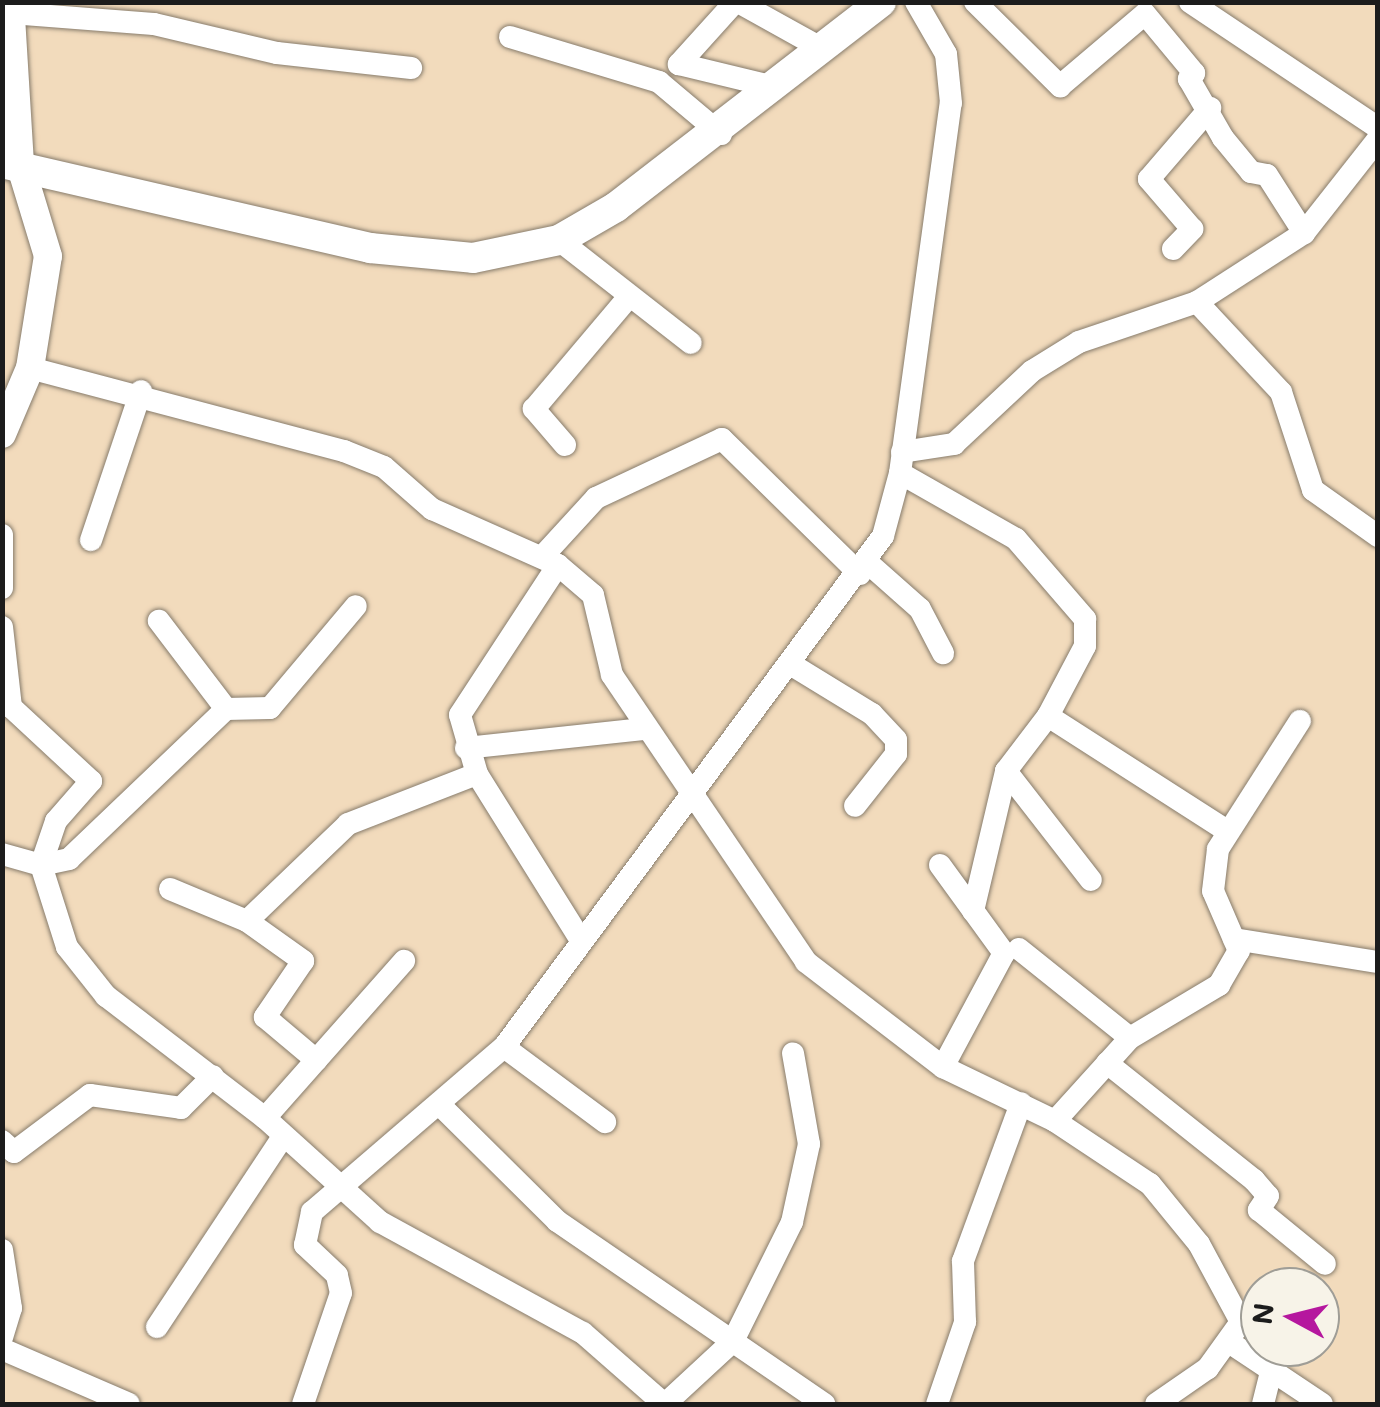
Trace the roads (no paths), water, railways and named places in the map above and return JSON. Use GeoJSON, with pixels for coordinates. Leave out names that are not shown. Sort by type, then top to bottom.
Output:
{"type":"FeatureCollection","features":[{"type":"Feature","properties":{"kind":"main road"},"geometry":{"type":"LineString","coordinates":[[11,163],[370,248],[473,258],[559,240],[720,134],[882,2]]}},
{"type":"Feature","properties":{"kind":"street"},"geometry":{"type":"LineString","coordinates":[[774,87],[680,64],[736,2],[822,48]]}},
{"type":"Feature","properties":{"kind":"street"},"geometry":{"type":"LineString","coordinates":[[303,1404],[341,1292],[302,1229],[340,1187],[442,1106],[504,1047],[691,790],[864,568],[901,462],[951,103],[946,54],[916,2]]}},
{"type":"Feature","properties":{"kind":"street"},"geometry":{"type":"LineString","coordinates":[[975,2],[1060,86],[1145,14],[1210,108],[1223,138],[1251,172],[1267,176],[1304,233]]}},
{"type":"Feature","properties":{"kind":"street"},"geometry":{"type":"LineString","coordinates":[[1190,2],[1378,128]]}},
{"type":"Feature","properties":{"kind":"street"},"geometry":{"type":"LineString","coordinates":[[2,434],[30,368],[48,256],[11,163],[11,8],[154,24],[277,53],[411,68]]}},
{"type":"Feature","properties":{"kind":"street"},"geometry":{"type":"LineString","coordinates":[[510,37],[659,82],[720,134]]}},
{"type":"Feature","properties":{"kind":"street"},"geometry":{"type":"LineString","coordinates":[[1173,249],[1192,230],[1150,179],[1210,108]]}},
{"type":"Feature","properties":{"kind":"street"},"geometry":{"type":"LineString","coordinates":[[901,462],[954,444],[1032,372],[1079,342],[1197,302],[1304,233],[1378,139]]}},
{"type":"Feature","properties":{"kind":"street"},"geometry":{"type":"LineString","coordinates":[[559,240],[626,300],[691,343]]}},
{"type":"Feature","properties":{"kind":"street"},"geometry":{"type":"LineString","coordinates":[[565,445],[534,409],[626,300]]}},
{"type":"Feature","properties":{"kind":"street"},"geometry":{"type":"LineString","coordinates":[[1197,302],[1281,392],[1314,490],[1378,536]]}},
{"type":"Feature","properties":{"kind":"street"},"geometry":{"type":"LineString","coordinates":[[30,368],[141,391],[384,467],[432,509],[550,561],[593,596],[612,676],[644,729],[691,790],[806,962],[943,1067],[1055,1121],[1150,1184],[1187,1229],[1241,1322],[1232,1344],[1156,1404]]}},
{"type":"Feature","properties":{"kind":"street"},"geometry":{"type":"LineString","coordinates":[[91,540],[141,391]]}},
{"type":"Feature","properties":{"kind":"street"},"geometry":{"type":"LineString","coordinates":[[580,939],[477,774],[466,748],[460,715],[550,561],[596,498],[722,438],[864,568],[920,609],[943,653]]}},
{"type":"Feature","properties":{"kind":"street"},"geometry":{"type":"LineString","coordinates":[[901,462],[1016,539],[1072,594],[1086,618],[1085,646],[1048,716],[1006,771],[973,911]]}},
{"type":"Feature","properties":{"kind":"street"},"geometry":{"type":"LineString","coordinates":[[2,535],[2,588]]}},
{"type":"Feature","properties":{"kind":"street"},"geometry":{"type":"LineString","coordinates":[[2,854],[41,865],[90,843],[226,709],[270,708],[356,606]]}},
{"type":"Feature","properties":{"kind":"street"},"geometry":{"type":"LineString","coordinates":[[159,621],[226,709]]}},
{"type":"Feature","properties":{"kind":"street"},"geometry":{"type":"LineString","coordinates":[[2,627],[11,707],[91,781],[56,821],[41,865],[67,946],[106,996],[265,1118],[281,1140],[380,1222],[583,1333],[664,1404],[732,1341],[792,1222],[809,1144],[793,1053]]}},
{"type":"Feature","properties":{"kind":"street"},"geometry":{"type":"LineString","coordinates":[[792,665],[872,714],[896,740],[896,754],[856,806]]}},
{"type":"Feature","properties":{"kind":"street"},"geometry":{"type":"LineString","coordinates":[[1048,716],[1228,831]]}},
{"type":"Feature","properties":{"kind":"street"},"geometry":{"type":"LineString","coordinates":[[1055,1121],[1130,1038],[1219,985],[1240,950],[1212,891],[1228,831],[1300,721]]}},
{"type":"Feature","properties":{"kind":"street"},"geometry":{"type":"LineString","coordinates":[[466,748],[644,729]]}},
{"type":"Feature","properties":{"kind":"street"},"geometry":{"type":"LineString","coordinates":[[1006,771],[1091,880]]}},
{"type":"Feature","properties":{"kind":"street"},"geometry":{"type":"LineString","coordinates":[[247,921],[348,824],[477,774]]}},
{"type":"Feature","properties":{"kind":"street"},"geometry":{"type":"LineString","coordinates":[[940,865],[1004,953],[943,1067]]}},
{"type":"Feature","properties":{"kind":"street"},"geometry":{"type":"LineString","coordinates":[[170,889],[247,921],[303,961],[265,1017],[316,1060]]}},
{"type":"Feature","properties":{"kind":"street"},"geometry":{"type":"LineString","coordinates":[[1234,939],[1378,962]]}},
{"type":"Feature","properties":{"kind":"street"},"geometry":{"type":"LineString","coordinates":[[1019,949],[1130,1038]]}},
{"type":"Feature","properties":{"kind":"street"},"geometry":{"type":"LineString","coordinates":[[265,1118],[404,962]]}},
{"type":"Feature","properties":{"kind":"street"},"geometry":{"type":"LineString","coordinates":[[504,1047],[605,1122]]}},
{"type":"Feature","properties":{"kind":"street"},"geometry":{"type":"LineString","coordinates":[[1107,1063],[1254,1180],[1268,1196],[1259,1210],[1325,1264]]}},
{"type":"Feature","properties":{"kind":"street"},"geometry":{"type":"LineString","coordinates":[[2,1141],[14,1152],[90,1095],[181,1108],[213,1076]]}},
{"type":"Feature","properties":{"kind":"street"},"geometry":{"type":"LineString","coordinates":[[937,1404],[965,1322],[962,1260],[1021,1102]]}},
{"type":"Feature","properties":{"kind":"street"},"geometry":{"type":"LineString","coordinates":[[442,1106],[557,1221],[824,1404]]}},
{"type":"Feature","properties":{"kind":"street"},"geometry":{"type":"LineString","coordinates":[[157,1327],[281,1140]]}},
{"type":"Feature","properties":{"kind":"street"},"geometry":{"type":"LineString","coordinates":[[2,1250],[11,1308],[2,1337]]}},
{"type":"Feature","properties":{"kind":"street"},"geometry":{"type":"LineString","coordinates":[[1232,1344],[1270,1376],[1322,1404]]}},
{"type":"Feature","properties":{"kind":"street"},"geometry":{"type":"LineString","coordinates":[[2,1349],[129,1404]]}},
{"type":"Feature","properties":{"kind":"street"},"geometry":{"type":"LineString","coordinates":[[1263,1404],[1270,1376]]}}]}
